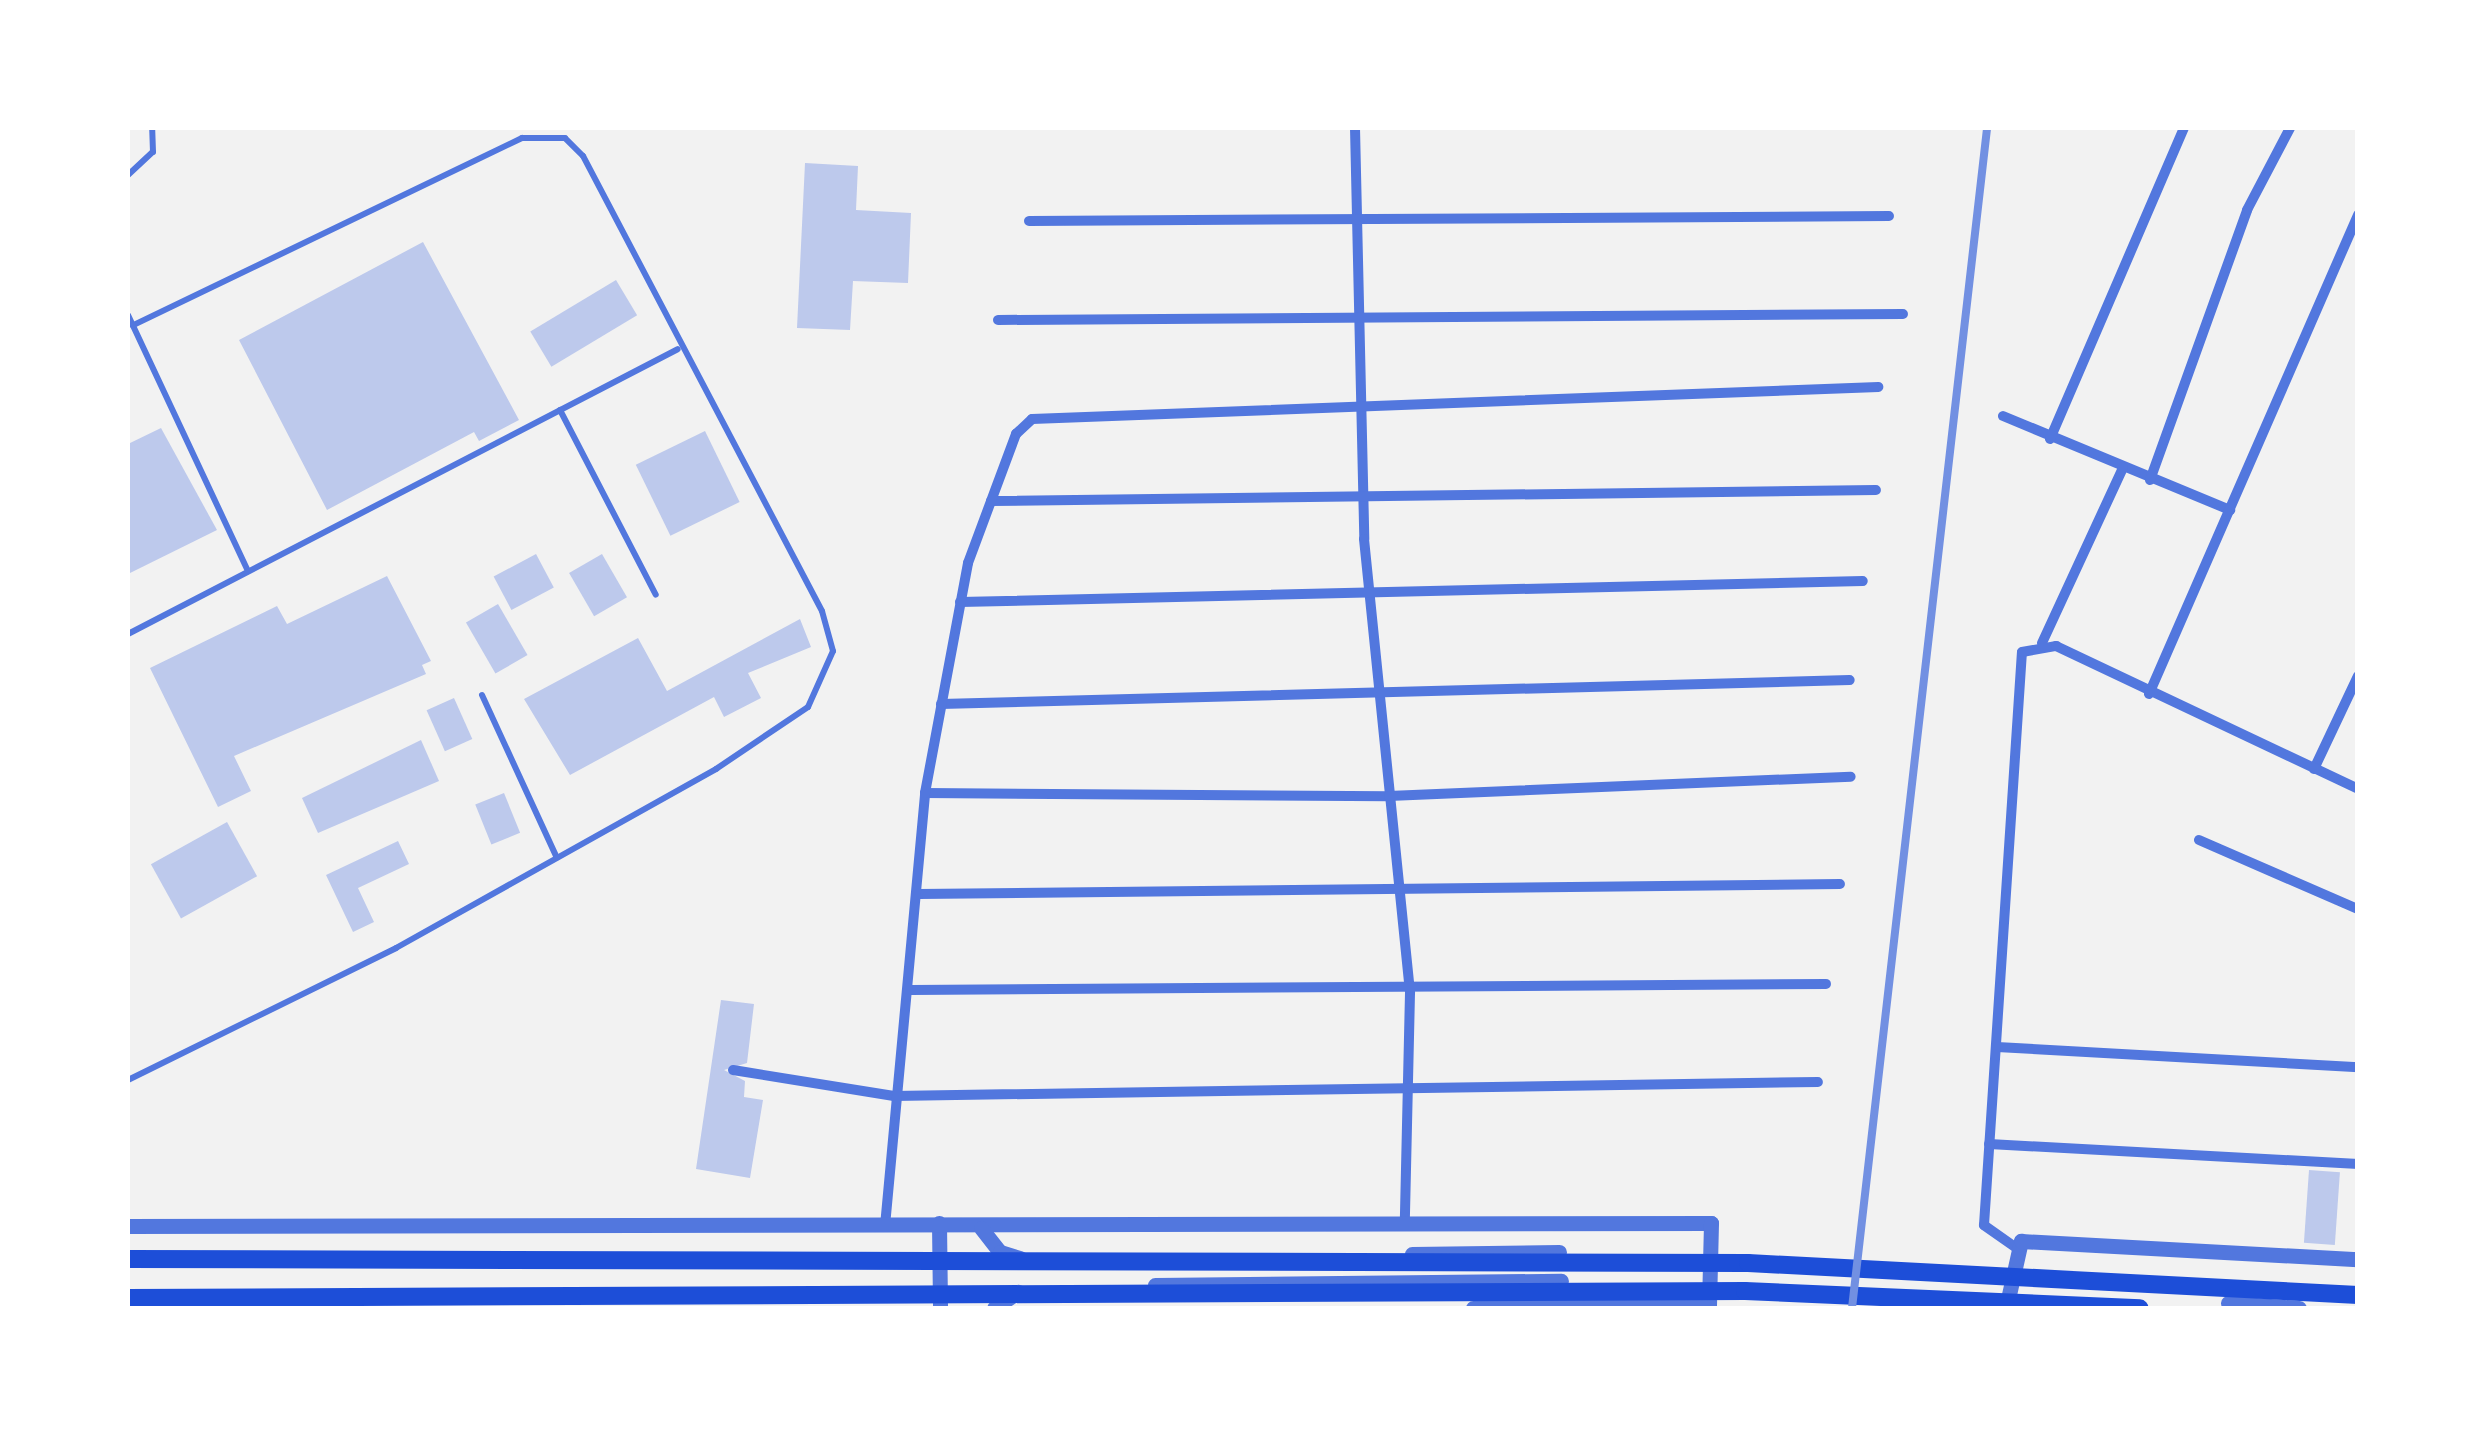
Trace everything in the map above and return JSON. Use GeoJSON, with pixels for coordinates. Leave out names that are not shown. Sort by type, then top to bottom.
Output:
{"type":"FeatureCollection","features":[{"type":"Feature","properties":{"kind":"main road"},"geometry":{"type":"LineString","coordinates":[[128,1259],[1748,1263],[2358,1292]]}},
{"type":"Feature","properties":{"kind":"main road"},"geometry":{"type":"LineString","coordinates":[[128,1298],[1745,1291],[2140,1308]]}},
{"type":"Feature","properties":{"kind":"street"},"geometry":{"type":"LineString","coordinates":[[1354,128],[1363,324],[1363,502],[1410,993],[1403,1088],[1405,1218]]}},
{"type":"Feature","properties":{"kind":"street"},"geometry":{"type":"LineString","coordinates":[[2050,439],[2184,128]]}},
{"type":"Feature","properties":{"kind":"street"},"geometry":{"type":"LineString","coordinates":[[2150,480],[2247,210],[2290,128]]}},
{"type":"Feature","properties":{"kind":"street"},"geometry":{"type":"LineString","coordinates":[[1029,221],[1359,224],[1888,216]]}},
{"type":"Feature","properties":{"kind":"street"},"geometry":{"type":"LineString","coordinates":[[2149,694],[2358,216]]}},
{"type":"Feature","properties":{"kind":"street"},"geometry":{"type":"LineString","coordinates":[[998,320],[1363,324],[1902,314]]}},
{"type":"Feature","properties":{"kind":"street"},"geometry":{"type":"LineString","coordinates":[[884,1226],[894,1096],[911,990],[924,792],[960,602],[1016,434],[1059,412],[1362,410],[1878,387]]}},
{"type":"Feature","properties":{"kind":"street"},"geometry":{"type":"LineString","coordinates":[[2003,416],[2050,439],[2230,510]]}},
{"type":"Feature","properties":{"kind":"street"},"geometry":{"type":"LineString","coordinates":[[2124,468],[2042,643],[2019,661],[1984,1226],[2015,1247],[2358,1259]]}},
{"type":"Feature","properties":{"kind":"street"},"geometry":{"type":"LineString","coordinates":[[992,500],[1363,502],[1876,490]]}},
{"type":"Feature","properties":{"kind":"street"},"geometry":{"type":"LineString","coordinates":[[960,602],[1371,596],[1863,582]]}},
{"type":"Feature","properties":{"kind":"street"},"geometry":{"type":"LineString","coordinates":[[2042,643],[2358,789]]}},
{"type":"Feature","properties":{"kind":"street"},"geometry":{"type":"LineString","coordinates":[[2314,769],[2358,676]]}},
{"type":"Feature","properties":{"kind":"street"},"geometry":{"type":"LineString","coordinates":[[941,704],[1850,680]]}},
{"type":"Feature","properties":{"kind":"street"},"geometry":{"type":"LineString","coordinates":[[924,792],[1389,796],[1850,777]]}},
{"type":"Feature","properties":{"kind":"street"},"geometry":{"type":"LineString","coordinates":[[2199,840],[2358,909]]}},
{"type":"Feature","properties":{"kind":"street"},"geometry":{"type":"LineString","coordinates":[[919,894],[1403,896],[1840,884]]}},
{"type":"Feature","properties":{"kind":"street"},"geometry":{"type":"LineString","coordinates":[[911,990],[1410,993],[1826,984]]}},
{"type":"Feature","properties":{"kind":"street"},"geometry":{"type":"LineString","coordinates":[[1997,1048],[2358,1067]]}},
{"type":"Feature","properties":{"kind":"street"},"geometry":{"type":"LineString","coordinates":[[733,1070],[894,1096],[1818,1082]]}},
{"type":"Feature","properties":{"kind":"street"},"geometry":{"type":"LineString","coordinates":[[1990,1144],[2358,1164]]}},
{"type":"Feature","properties":{"kind":"street"},"geometry":{"type":"LineString","coordinates":[[128,1226],[939,1223],[981,1228],[1405,1218],[1711,1223],[1709,1305],[1473,1308]]}},
{"type":"Feature","properties":{"kind":"street"},"geometry":{"type":"LineString","coordinates":[[939,1223],[940,1308]]}},
{"type":"Feature","properties":{"kind":"street"},"geometry":{"type":"LineString","coordinates":[[981,1228],[1000,1252],[1028,1259],[1559,1252]]}},
{"type":"Feature","properties":{"kind":"street"},"geometry":{"type":"LineString","coordinates":[[2006,1308],[2015,1247]]}},
{"type":"Feature","properties":{"kind":"street"},"geometry":{"type":"LineString","coordinates":[[994,1308],[1030,1288],[1562,1281]]}},
{"type":"Feature","properties":{"kind":"street"},"geometry":{"type":"LineString","coordinates":[[2234,1281],[2358,1292]]}},
{"type":"Feature","properties":{"kind":"street"},"geometry":{"type":"LineString","coordinates":[[2228,1303],[2298,1308]]}},
{"type":"Feature","properties":{"kind":"lane"},"geometry":{"type":"LineString","coordinates":[[128,174],[152,152],[152,128]]}},
{"type":"Feature","properties":{"kind":"lane"},"geometry":{"type":"LineString","coordinates":[[128,1080],[557,858],[808,707],[833,652],[822,610],[678,349],[582,156],[546,132],[133,325]]}},
{"type":"Feature","properties":{"kind":"lane"},"geometry":{"type":"LineString","coordinates":[[128,315],[248,571]]}},
{"type":"Feature","properties":{"kind":"lane"},"geometry":{"type":"LineString","coordinates":[[128,634],[678,349]]}},
{"type":"Feature","properties":{"kind":"lane"},"geometry":{"type":"LineString","coordinates":[[560,410],[656,595]]}},
{"type":"Feature","properties":{"kind":"lane"},"geometry":{"type":"LineString","coordinates":[[482,694],[557,858]]}},
{"type":"Feature","properties":{"kind":"building"},"geometry":{"type":"Polygon","coordinates":[[[805,163],[858,166],[856,210],[911,213],[908,283],[853,281],[850,330],[797,328],[805,163]]]}},
{"type":"Feature","properties":{"kind":"building"},"geometry":{"type":"Polygon","coordinates":[[[423,242],[519,420],[479,441],[474,432],[327,510],[239,340],[423,242]]]}},
{"type":"Feature","properties":{"kind":"building"},"geometry":{"type":"Polygon","coordinates":[[[616,280],[637,315],[551,367],[530,332],[616,280]]]}},
{"type":"Feature","properties":{"kind":"building"},"geometry":{"type":"Polygon","coordinates":[[[161,428],[217,530],[128,574],[128,444],[161,428]]]}},
{"type":"Feature","properties":{"kind":"building"},"geometry":{"type":"Polygon","coordinates":[[[705,431],[740,502],[670,536],[636,465],[705,431]]]}},
{"type":"Feature","properties":{"kind":"building"},"geometry":{"type":"Polygon","coordinates":[[[536,554],[554,588],[511,610],[494,577],[536,554]]]}},
{"type":"Feature","properties":{"kind":"building"},"geometry":{"type":"Polygon","coordinates":[[[602,554],[627,597],[594,616],[569,573],[602,554]]]}},
{"type":"Feature","properties":{"kind":"building"},"geometry":{"type":"Polygon","coordinates":[[[387,576],[431,661],[422,665],[426,674],[234,756],[251,791],[218,807],[150,668],[277,606],[287,624],[387,576]]]}},
{"type":"Feature","properties":{"kind":"building"},"geometry":{"type":"Polygon","coordinates":[[[498,604],[528,655],[495,674],[466,622],[498,604]]]}},
{"type":"Feature","properties":{"kind":"building"},"geometry":{"type":"Polygon","coordinates":[[[800,619],[811,647],[748,673],[761,698],[724,717],[714,697],[570,775],[524,699],[638,638],[667,691],[800,619]]]}},
{"type":"Feature","properties":{"kind":"building"},"geometry":{"type":"Polygon","coordinates":[[[454,698],[472,739],[445,751],[427,710],[454,698]]]}},
{"type":"Feature","properties":{"kind":"building"},"geometry":{"type":"Polygon","coordinates":[[[421,740],[439,781],[318,833],[302,798],[421,740]]]}},
{"type":"Feature","properties":{"kind":"building"},"geometry":{"type":"Polygon","coordinates":[[[504,793],[520,833],[491,844],[475,805],[504,793]]]}},
{"type":"Feature","properties":{"kind":"building"},"geometry":{"type":"Polygon","coordinates":[[[227,822],[257,876],[181,918],[151,864],[227,822]]]}},
{"type":"Feature","properties":{"kind":"building"},"geometry":{"type":"Polygon","coordinates":[[[398,841],[409,864],[358,888],[374,922],[353,932],[326,875],[398,841]]]}},
{"type":"Feature","properties":{"kind":"building"},"geometry":{"type":"Polygon","coordinates":[[[721,1000],[754,1004],[747,1063],[724,1070],[745,1081],[744,1097],[763,1100],[750,1178],[696,1169],[721,1000]]]}},
{"type":"Feature","properties":{"kind":"building"},"geometry":{"type":"Polygon","coordinates":[[[2309,1170],[2340,1172],[2335,1245],[2304,1243],[2309,1170]]]}},
{"type":"Feature","properties":{"kind":"railway"},"geometry":{"type":"LineString","coordinates":[[1852,1308],[1987,128]]}}]}
